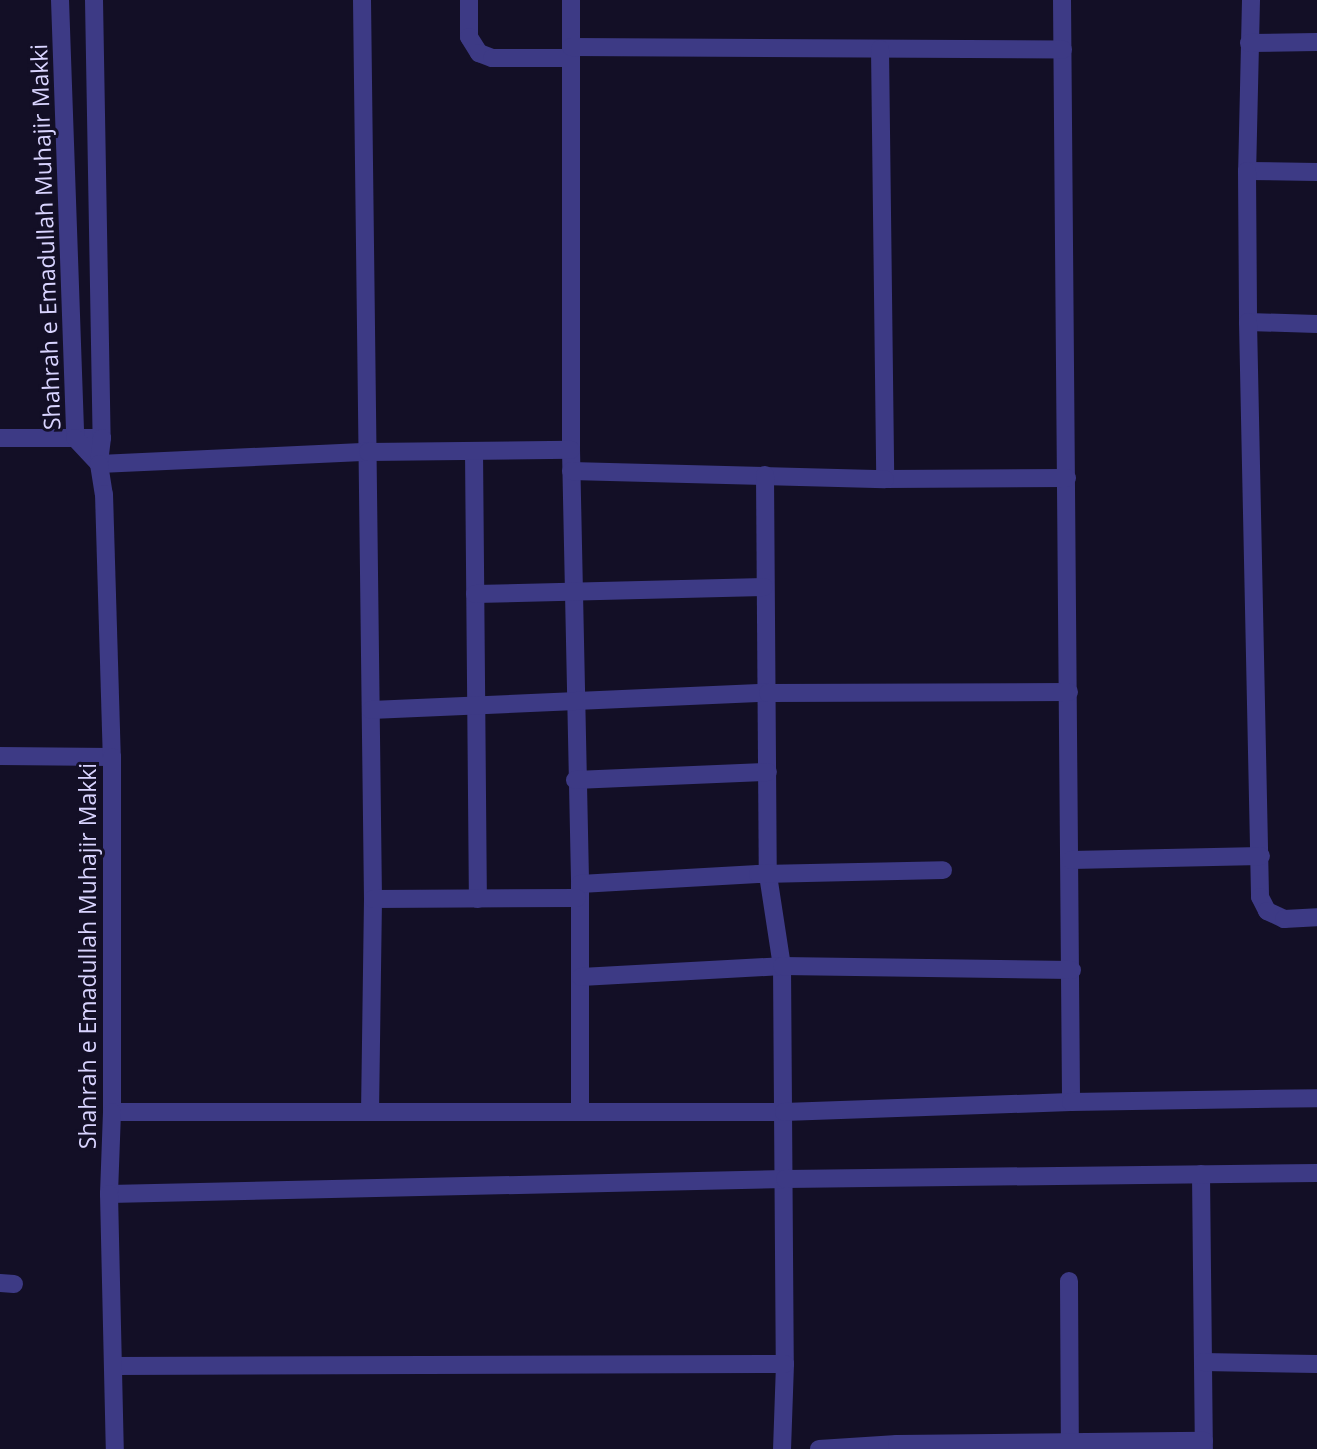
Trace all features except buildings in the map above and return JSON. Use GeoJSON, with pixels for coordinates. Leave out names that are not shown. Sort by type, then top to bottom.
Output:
{"type":"FeatureCollection","features":[{"type":"Feature","properties":{"kind":"street","name":"Shahrah e Emadullah Muhajir Makki"},"geometry":{"type":"LineString","coordinates":[[60,0],[75,438],[99,464]]}},
{"type":"Feature","properties":{"kind":"street","name":"Shahrah e Emadullah Muhajir Makki"},"geometry":{"type":"LineString","coordinates":[[94,0],[102,438],[99,464],[104,495],[112,757],[113,1112],[110,1194],[115,1449]]}},
{"type":"Feature","properties":{"kind":"street"},"geometry":{"type":"LineString","coordinates":[[362,0],[373,899],[370,1112]]}},
{"type":"Feature","properties":{"kind":"street"},"geometry":{"type":"LineString","coordinates":[[469,0],[469,37],[479,53],[492,58],[571,53],[880,49],[1063,50]]}},
{"type":"Feature","properties":{"kind":"street"},"geometry":{"type":"LineString","coordinates":[[571,0],[571,471],[580,1111]]}},
{"type":"Feature","properties":{"kind":"street"},"geometry":{"type":"LineString","coordinates":[[1062,0],[1071,1102]]}},
{"type":"Feature","properties":{"kind":"street"},"geometry":{"type":"LineString","coordinates":[[1251,0],[1247,171],[1248,322],[1260,897],[1267,911],[1284,919],[1317,918]]}},
{"type":"Feature","properties":{"kind":"street"},"geometry":{"type":"LineString","coordinates":[[1249,43],[1317,43]]}},
{"type":"Feature","properties":{"kind":"street"},"geometry":{"type":"LineString","coordinates":[[880,49],[885,480]]}},
{"type":"Feature","properties":{"kind":"street"},"geometry":{"type":"LineString","coordinates":[[1247,171],[1317,172]]}},
{"type":"Feature","properties":{"kind":"street"},"geometry":{"type":"LineString","coordinates":[[1248,322],[1317,324]]}},
{"type":"Feature","properties":{"kind":"street"},"geometry":{"type":"LineString","coordinates":[[0,438],[102,438]]}},
{"type":"Feature","properties":{"kind":"street"},"geometry":{"type":"LineString","coordinates":[[99,464],[368,452],[571,450]]}},
{"type":"Feature","properties":{"kind":"street"},"geometry":{"type":"LineString","coordinates":[[474,451],[478,898]]}},
{"type":"Feature","properties":{"kind":"street"},"geometry":{"type":"LineString","coordinates":[[571,471],[885,480],[1067,478]]}},
{"type":"Feature","properties":{"kind":"street"},"geometry":{"type":"LineString","coordinates":[[765,475],[768,875],[782,967],[785,1112],[785,1364],[782,1449]]}},
{"type":"Feature","properties":{"kind":"street"},"geometry":{"type":"LineString","coordinates":[[475,594],[573,594],[764,587]]}},
{"type":"Feature","properties":{"kind":"street"},"geometry":{"type":"LineString","coordinates":[[371,710],[768,693],[1069,692]]}},
{"type":"Feature","properties":{"kind":"street"},"geometry":{"type":"LineString","coordinates":[[0,756],[112,757]]}},
{"type":"Feature","properties":{"kind":"street"},"geometry":{"type":"LineString","coordinates":[[575,780],[768,772]]}},
{"type":"Feature","properties":{"kind":"street"},"geometry":{"type":"LineString","coordinates":[[1071,860],[1261,856]]}},
{"type":"Feature","properties":{"kind":"street"},"geometry":{"type":"LineString","coordinates":[[373,899],[478,898],[768,875],[943,870]]}},
{"type":"Feature","properties":{"kind":"street"},"geometry":{"type":"LineString","coordinates":[[580,977],[782,967],[1072,970]]}},
{"type":"Feature","properties":{"kind":"street"},"geometry":{"type":"LineString","coordinates":[[113,1112],[785,1112],[1071,1102],[1317,1098]]}},
{"type":"Feature","properties":{"kind":"street"},"geometry":{"type":"LineString","coordinates":[[110,1194],[785,1179],[1317,1173]]}},
{"type":"Feature","properties":{"kind":"street"},"geometry":{"type":"LineString","coordinates":[[819,1449],[897,1446],[1204,1445],[1201,1174]]}},
{"type":"Feature","properties":{"kind":"street"},"geometry":{"type":"LineString","coordinates":[[1069,1281],[1070,1446]]}},
{"type":"Feature","properties":{"kind":"street"},"geometry":{"type":"LineString","coordinates":[[1203,1362],[1317,1364]]}},
{"type":"Feature","properties":{"kind":"street"},"geometry":{"type":"LineString","coordinates":[[114,1366],[785,1364]]}}]}
